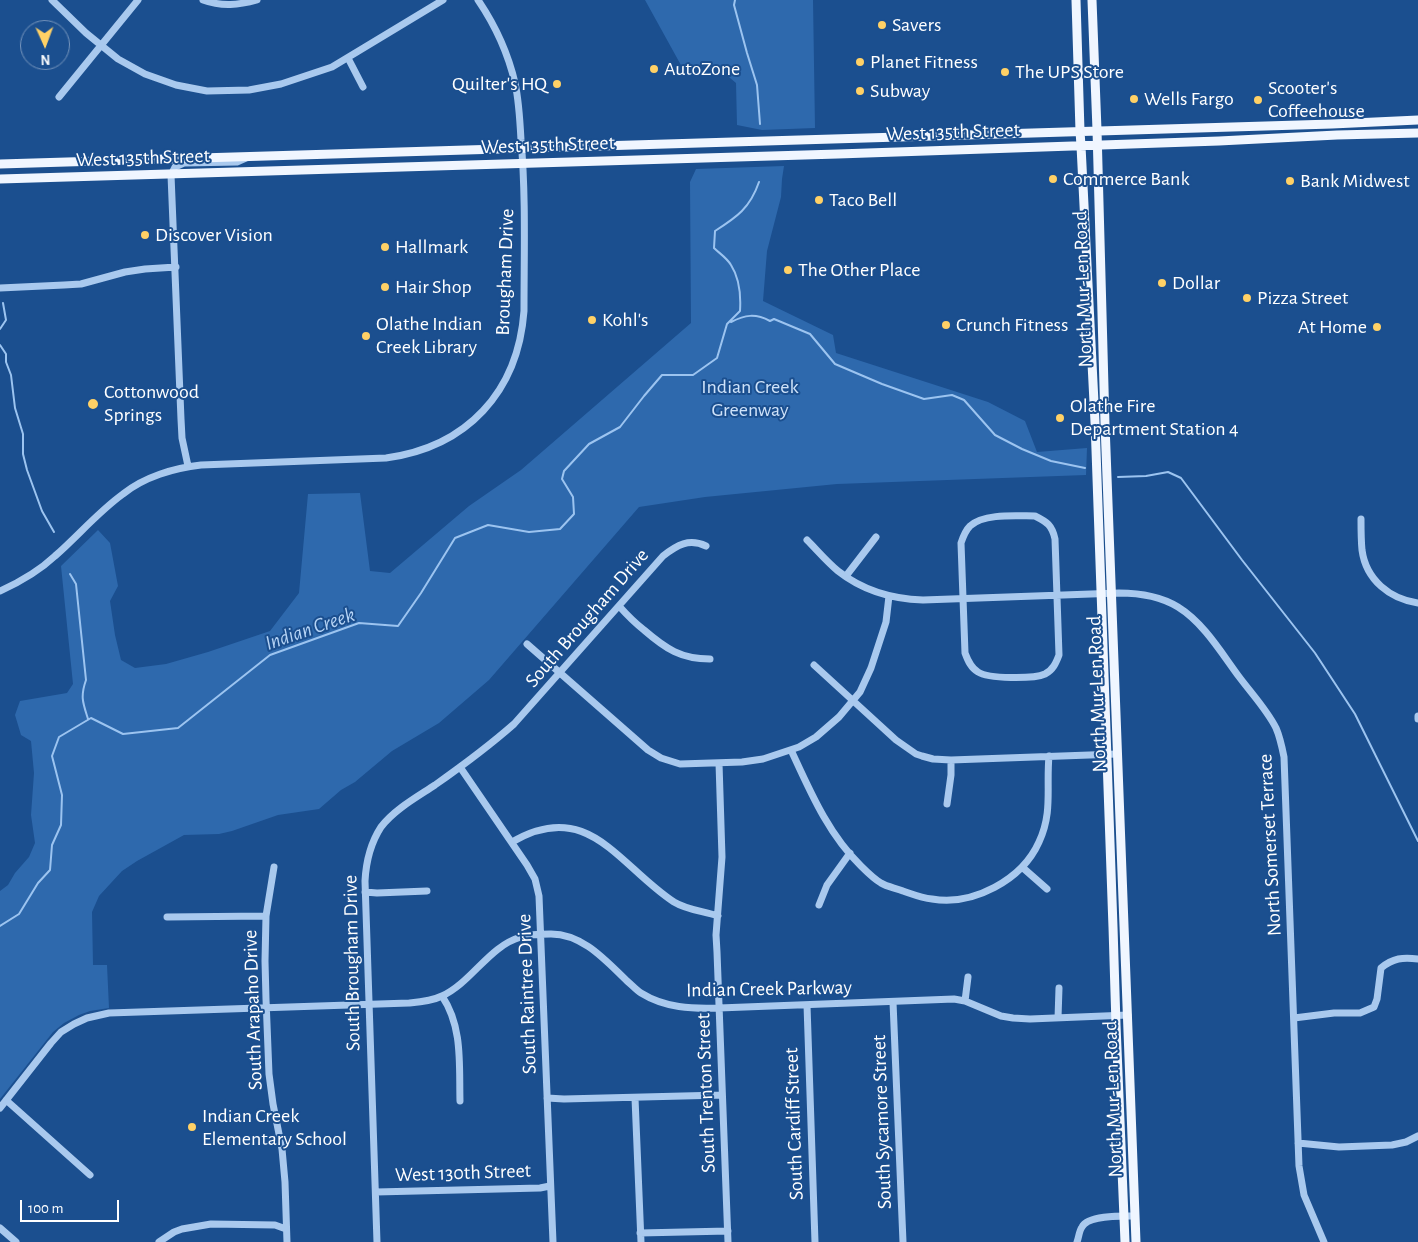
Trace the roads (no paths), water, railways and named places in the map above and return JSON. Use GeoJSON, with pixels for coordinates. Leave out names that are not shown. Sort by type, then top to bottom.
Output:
{"type":"FeatureCollection","features":[{"type":"Feature","properties":{"kind":"main road","name":"North Mur-Len Road"},"geometry":{"type":"LineString","coordinates":[[1076,0],[1080,131],[1095,424],[1125,1242]]}},
{"type":"Feature","properties":{"kind":"main road","name":"North Mur-Len Road"},"geometry":{"type":"LineString","coordinates":[[1092,0],[1111,593],[1136,1242]]}},
{"type":"Feature","properties":{"kind":"main road","name":"West 135th Street"},"geometry":{"type":"LineString","coordinates":[[0,164],[1418,120]]}},
{"type":"Feature","properties":{"kind":"main road","name":"West 135th Street"},"geometry":{"type":"LineString","coordinates":[[0,179],[1082,146],[1418,133]]}},
{"type":"Feature","properties":{"kind":"street"},"geometry":{"type":"LineString","coordinates":[[52,0],[86,33],[118,59],[144,74],[176,85],[207,91],[249,90],[281,84],[332,67],[444,0]]}},
{"type":"Feature","properties":{"kind":"street"},"geometry":{"type":"LineString","coordinates":[[59,97],[138,0]]}},
{"type":"Feature","properties":{"kind":"street"},"geometry":{"type":"LineString","coordinates":[[204,0],[228,5],[257,0]]}},
{"type":"Feature","properties":{"kind":"street","name":"Brougham Drive"},"geometry":{"type":"LineString","coordinates":[[0,591],[20,581],[54,557],[109,504],[124,493],[139,483],[162,474],[188,466],[386,458],[419,451],[446,440],[466,427],[489,405],[507,379],[516,357],[523,327],[524,163],[515,83],[506,54],[495,29],[478,0]]}},
{"type":"Feature","properties":{"kind":"street"},"geometry":{"type":"LineString","coordinates":[[348,58],[363,87]]}},
{"type":"Feature","properties":{"kind":"street"},"geometry":{"type":"LineString","coordinates":[[188,466],[182,438],[171,175],[176,167],[184,163],[237,162],[253,156]]}},
{"type":"Feature","properties":{"kind":"street"},"geometry":{"type":"LineString","coordinates":[[0,288],[81,284],[125,272],[176,267]]}},
{"type":"Feature","properties":{"kind":"street"},"geometry":{"type":"LineString","coordinates":[[1035,516],[1048,523],[1054,531],[1057,595],[1059,655],[1051,669],[1044,674],[1035,676],[992,677],[984,676],[969,664],[965,653],[961,543],[964,533],[970,526],[979,520],[990,517],[1035,516]]}},
{"type":"Feature","properties":{"kind":"street"},"geometry":{"type":"LineString","coordinates":[[1361,519],[1362,552],[1371,575],[1381,587],[1394,597],[1418,603]]}},
{"type":"Feature","properties":{"kind":"street"},"geometry":{"type":"LineString","coordinates":[[846,576],[876,537]]}},
{"type":"Feature","properties":{"kind":"street","name":"North Somerset Terrace"},"geometry":{"type":"LineString","coordinates":[[807,540],[846,576],[865,587],[905,600],[1133,593],[1151,596],[1170,603],[1187,614],[1202,628],[1264,710],[1277,730],[1283,747],[1284,757],[1299,1166],[1304,1195],[1324,1242]]}},
{"type":"Feature","properties":{"kind":"street","name":"South Brougham Drive"},"geometry":{"type":"LineString","coordinates":[[377,1242],[365,892],[365,868],[373,842],[382,826],[397,811],[494,742],[514,724],[663,556],[688,542],[698,542],[706,546]]}},
{"type":"Feature","properties":{"kind":"street"},"geometry":{"type":"LineString","coordinates":[[527,644],[654,754],[668,761],[680,764],[763,759],[799,747],[816,737],[839,717],[860,692],[871,668],[886,622],[889,596]]}},
{"type":"Feature","properties":{"kind":"street"},"geometry":{"type":"LineString","coordinates":[[619,606],[627,616],[659,644],[669,650],[686,656],[710,659]]}},
{"type":"Feature","properties":{"kind":"street"},"geometry":{"type":"LineString","coordinates":[[814,665],[896,740],[916,754],[933,759],[1117,754]]}},
{"type":"Feature","properties":{"kind":"street"},"geometry":{"type":"LineString","coordinates":[[790,750],[816,804],[837,839],[861,866],[882,884],[932,899],[950,899],[975,895],[996,887],[1022,867],[1035,851],[1047,821],[1049,756]]}},
{"type":"Feature","properties":{"kind":"street"},"geometry":{"type":"LineString","coordinates":[[947,804],[951,760]]}},
{"type":"Feature","properties":{"kind":"street","name":"South Trenton Street"},"geometry":{"type":"LineString","coordinates":[[719,763],[722,857],[717,952],[728,1242]]}},
{"type":"Feature","properties":{"kind":"street","name":"South Raintree Drive"},"geometry":{"type":"LineString","coordinates":[[460,767],[527,865],[535,879],[539,896],[553,1242]]}},
{"type":"Feature","properties":{"kind":"street"},"geometry":{"type":"LineString","coordinates":[[512,842],[525,834],[546,828],[565,828],[582,831],[604,843],[676,903],[718,916]]}},
{"type":"Feature","properties":{"kind":"street"},"geometry":{"type":"LineString","coordinates":[[819,905],[827,885],[850,853]]}},
{"type":"Feature","properties":{"kind":"street","name":"South Arapaho Drive"},"geometry":{"type":"LineString","coordinates":[[274,866],[266,916],[266,1008],[270,1074],[283,1158],[287,1242]]}},
{"type":"Feature","properties":{"kind":"street"},"geometry":{"type":"LineString","coordinates":[[1022,867],[1047,889]]}},
{"type":"Feature","properties":{"kind":"street"},"geometry":{"type":"LineString","coordinates":[[365,892],[427,891]]}},
{"type":"Feature","properties":{"kind":"street"},"geometry":{"type":"LineString","coordinates":[[167,917],[266,916]]}},
{"type":"Feature","properties":{"kind":"street","name":"Indian Creek Parkway"},"geometry":{"type":"LineString","coordinates":[[0,1108],[51,1043],[67,1028],[87,1018],[109,1013],[417,1002],[434,999],[464,982],[503,945],[521,936],[541,934],[569,937],[588,945],[640,993],[675,1007],[692,1009],[807,1006],[954,999],[965,1001],[1001,1016],[1013,1018],[1128,1015]]}},
{"type":"Feature","properties":{"kind":"street"},"geometry":{"type":"LineString","coordinates":[[1294,1018],[1334,1013],[1360,1013],[1374,1007],[1377,999],[1381,968],[1390,960],[1418,959]]}},
{"type":"Feature","properties":{"kind":"street"},"geometry":{"type":"LineString","coordinates":[[965,1001],[968,977]]}},
{"type":"Feature","properties":{"kind":"street"},"geometry":{"type":"LineString","coordinates":[[1058,1018],[1059,988]]}},
{"type":"Feature","properties":{"kind":"street"},"geometry":{"type":"LineString","coordinates":[[442,996],[454,1020],[457,1032],[460,1101]]}},
{"type":"Feature","properties":{"kind":"street","name":"South Sycamore Street"},"geometry":{"type":"LineString","coordinates":[[894,1002],[903,1242]]}},
{"type":"Feature","properties":{"kind":"street","name":"South Cardiff Street"},"geometry":{"type":"LineString","coordinates":[[807,1006],[815,1242]]}},
{"type":"Feature","properties":{"kind":"street"},"geometry":{"type":"LineString","coordinates":[[547,1098],[635,1098],[722,1095]]}},
{"type":"Feature","properties":{"kind":"street"},"geometry":{"type":"LineString","coordinates":[[635,1098],[641,1242]]}},
{"type":"Feature","properties":{"kind":"street"},"geometry":{"type":"LineString","coordinates":[[6,1100],[90,1175]]}},
{"type":"Feature","properties":{"kind":"street"},"geometry":{"type":"LineString","coordinates":[[1298,1143],[1339,1147],[1392,1145],[1406,1142],[1418,1136]]}},
{"type":"Feature","properties":{"kind":"street","name":"West 130th Street"},"geometry":{"type":"LineString","coordinates":[[376,1192],[550,1186]]}},
{"type":"Feature","properties":{"kind":"street"},"geometry":{"type":"LineString","coordinates":[[1077,1242],[1082,1226],[1087,1221],[1135,1216]]}},
{"type":"Feature","properties":{"kind":"street"},"geometry":{"type":"LineString","coordinates":[[159,1242],[182,1229],[211,1224],[275,1225],[286,1229]]}},
{"type":"Feature","properties":{"kind":"street"},"geometry":{"type":"LineString","coordinates":[[0,1228],[16,1242]]}},
{"type":"Feature","properties":{"kind":"street"},"geometry":{"type":"LineString","coordinates":[[640,1233],[728,1231]]}},
{"type":"Feature","properties":{"kind":"waterway","name":"Indian Creek"},"geometry":{"type":"LineString","coordinates":[[735,0],[734,5],[757,85],[760,124]]}},
{"type":"Feature","properties":{"kind":"waterway","name":"Indian Creek"},"geometry":{"type":"LineString","coordinates":[[0,926],[19,914],[38,883],[50,870],[52,845],[61,825],[62,795],[52,756],[59,737],[91,718],[123,734],[178,728],[270,655],[359,623],[398,626],[455,538],[488,525],[529,532],[560,529],[574,514],[573,497],[562,479],[564,471],[589,444],[620,427],[662,375],[693,375],[717,358],[727,324],[740,311],[740,299],[738,281],[734,270],[727,260],[714,248],[715,231],[742,211],[751,199],[759,182]]}},
{"type":"Feature","properties":{"kind":"waterway"},"geometry":{"type":"LineString","coordinates":[[0,329],[6,320],[3,303]]}},
{"type":"Feature","properties":{"kind":"waterway"},"geometry":{"type":"LineString","coordinates":[[731,322],[750,316],[770,321],[774,319],[810,334],[835,364],[924,399],[952,395],[964,400],[995,435],[1051,461],[1085,468]]}},
{"type":"Feature","properties":{"kind":"waterway"},"geometry":{"type":"LineString","coordinates":[[0,345],[6,354],[6,362],[11,375],[15,408],[23,434],[23,454],[27,470],[42,511],[54,532]]}},
{"type":"Feature","properties":{"kind":"waterway"},"geometry":{"type":"LineString","coordinates":[[1118,477],[1146,476],[1168,472],[1181,478],[1315,653],[1355,714],[1418,841]]}},
{"type":"Feature","properties":{"kind":"waterway"},"geometry":{"type":"LineString","coordinates":[[70,574],[76,584],[86,680],[83,700],[88,719]]}},
{"type":"Feature","properties":{"kind":"place","name":"Savers"},"geometry":{"type":"Point","coordinates":[882,25]}},
{"type":"Feature","properties":{"kind":"place","name":"Planet Fitness"},"geometry":{"type":"Point","coordinates":[860,62]}},
{"type":"Feature","properties":{"kind":"place","name":"AutoZone"},"geometry":{"type":"Point","coordinates":[654,69]}},
{"type":"Feature","properties":{"kind":"place","name":"The UPS Store"},"geometry":{"type":"Point","coordinates":[1005,72]}},
{"type":"Feature","properties":{"kind":"place","name":"Quilter's HQ"},"geometry":{"type":"Point","coordinates":[557,84]}},
{"type":"Feature","properties":{"kind":"place","name":"Subway"},"geometry":{"type":"Point","coordinates":[860,91]}},
{"type":"Feature","properties":{"kind":"place","name":"Wells Fargo"},"geometry":{"type":"Point","coordinates":[1134,99]}},
{"type":"Feature","properties":{"kind":"place","name":"Scooter's Coffeehouse"},"geometry":{"type":"Point","coordinates":[1258,100]}},
{"type":"Feature","properties":{"kind":"place","name":"Commerce Bank"},"geometry":{"type":"Point","coordinates":[1053,179]}},
{"type":"Feature","properties":{"kind":"place","name":"Bank Midwest"},"geometry":{"type":"Point","coordinates":[1290,181]}},
{"type":"Feature","properties":{"kind":"place","name":"Taco Bell"},"geometry":{"type":"Point","coordinates":[819,200]}},
{"type":"Feature","properties":{"kind":"place","name":"Discover Vision"},"geometry":{"type":"Point","coordinates":[145,235]}},
{"type":"Feature","properties":{"kind":"place","name":"Hallmark"},"geometry":{"type":"Point","coordinates":[385,247]}},
{"type":"Feature","properties":{"kind":"place","name":"The Other Place"},"geometry":{"type":"Point","coordinates":[788,270]}},
{"type":"Feature","properties":{"kind":"place","name":"Dollar"},"geometry":{"type":"Point","coordinates":[1162,283]}},
{"type":"Feature","properties":{"kind":"place","name":"Hair Shop"},"geometry":{"type":"Point","coordinates":[385,287]}},
{"type":"Feature","properties":{"kind":"place","name":"Pizza Street"},"geometry":{"type":"Point","coordinates":[1247,298]}},
{"type":"Feature","properties":{"kind":"place","name":"Kohl's"},"geometry":{"type":"Point","coordinates":[592,320]}},
{"type":"Feature","properties":{"kind":"place","name":"Crunch Fitness"},"geometry":{"type":"Point","coordinates":[946,325]}},
{"type":"Feature","properties":{"kind":"place","name":"At Home"},"geometry":{"type":"Point","coordinates":[1377,327]}},
{"type":"Feature","properties":{"kind":"place","name":"Olathe Indian Creek Library"},"geometry":{"type":"Point","coordinates":[366,336]}},
{"type":"Feature","properties":{"kind":"place","name":"Cottonwood Springs"},"geometry":{"type":"Point","coordinates":[93,404]}},
{"type":"Feature","properties":{"kind":"place","name":"Olathe Fire Department Station 4"},"geometry":{"type":"Point","coordinates":[1060,418]}},
{"type":"Feature","properties":{"kind":"place","name":"Indian Creek Elementary School"},"geometry":{"type":"Point","coordinates":[192,1127]}},
{"type":"Feature","properties":{"kind":"park label","name":"Indian Creek Greenway"},"geometry":{"type":"Point","coordinates":[750,398]}}]}
